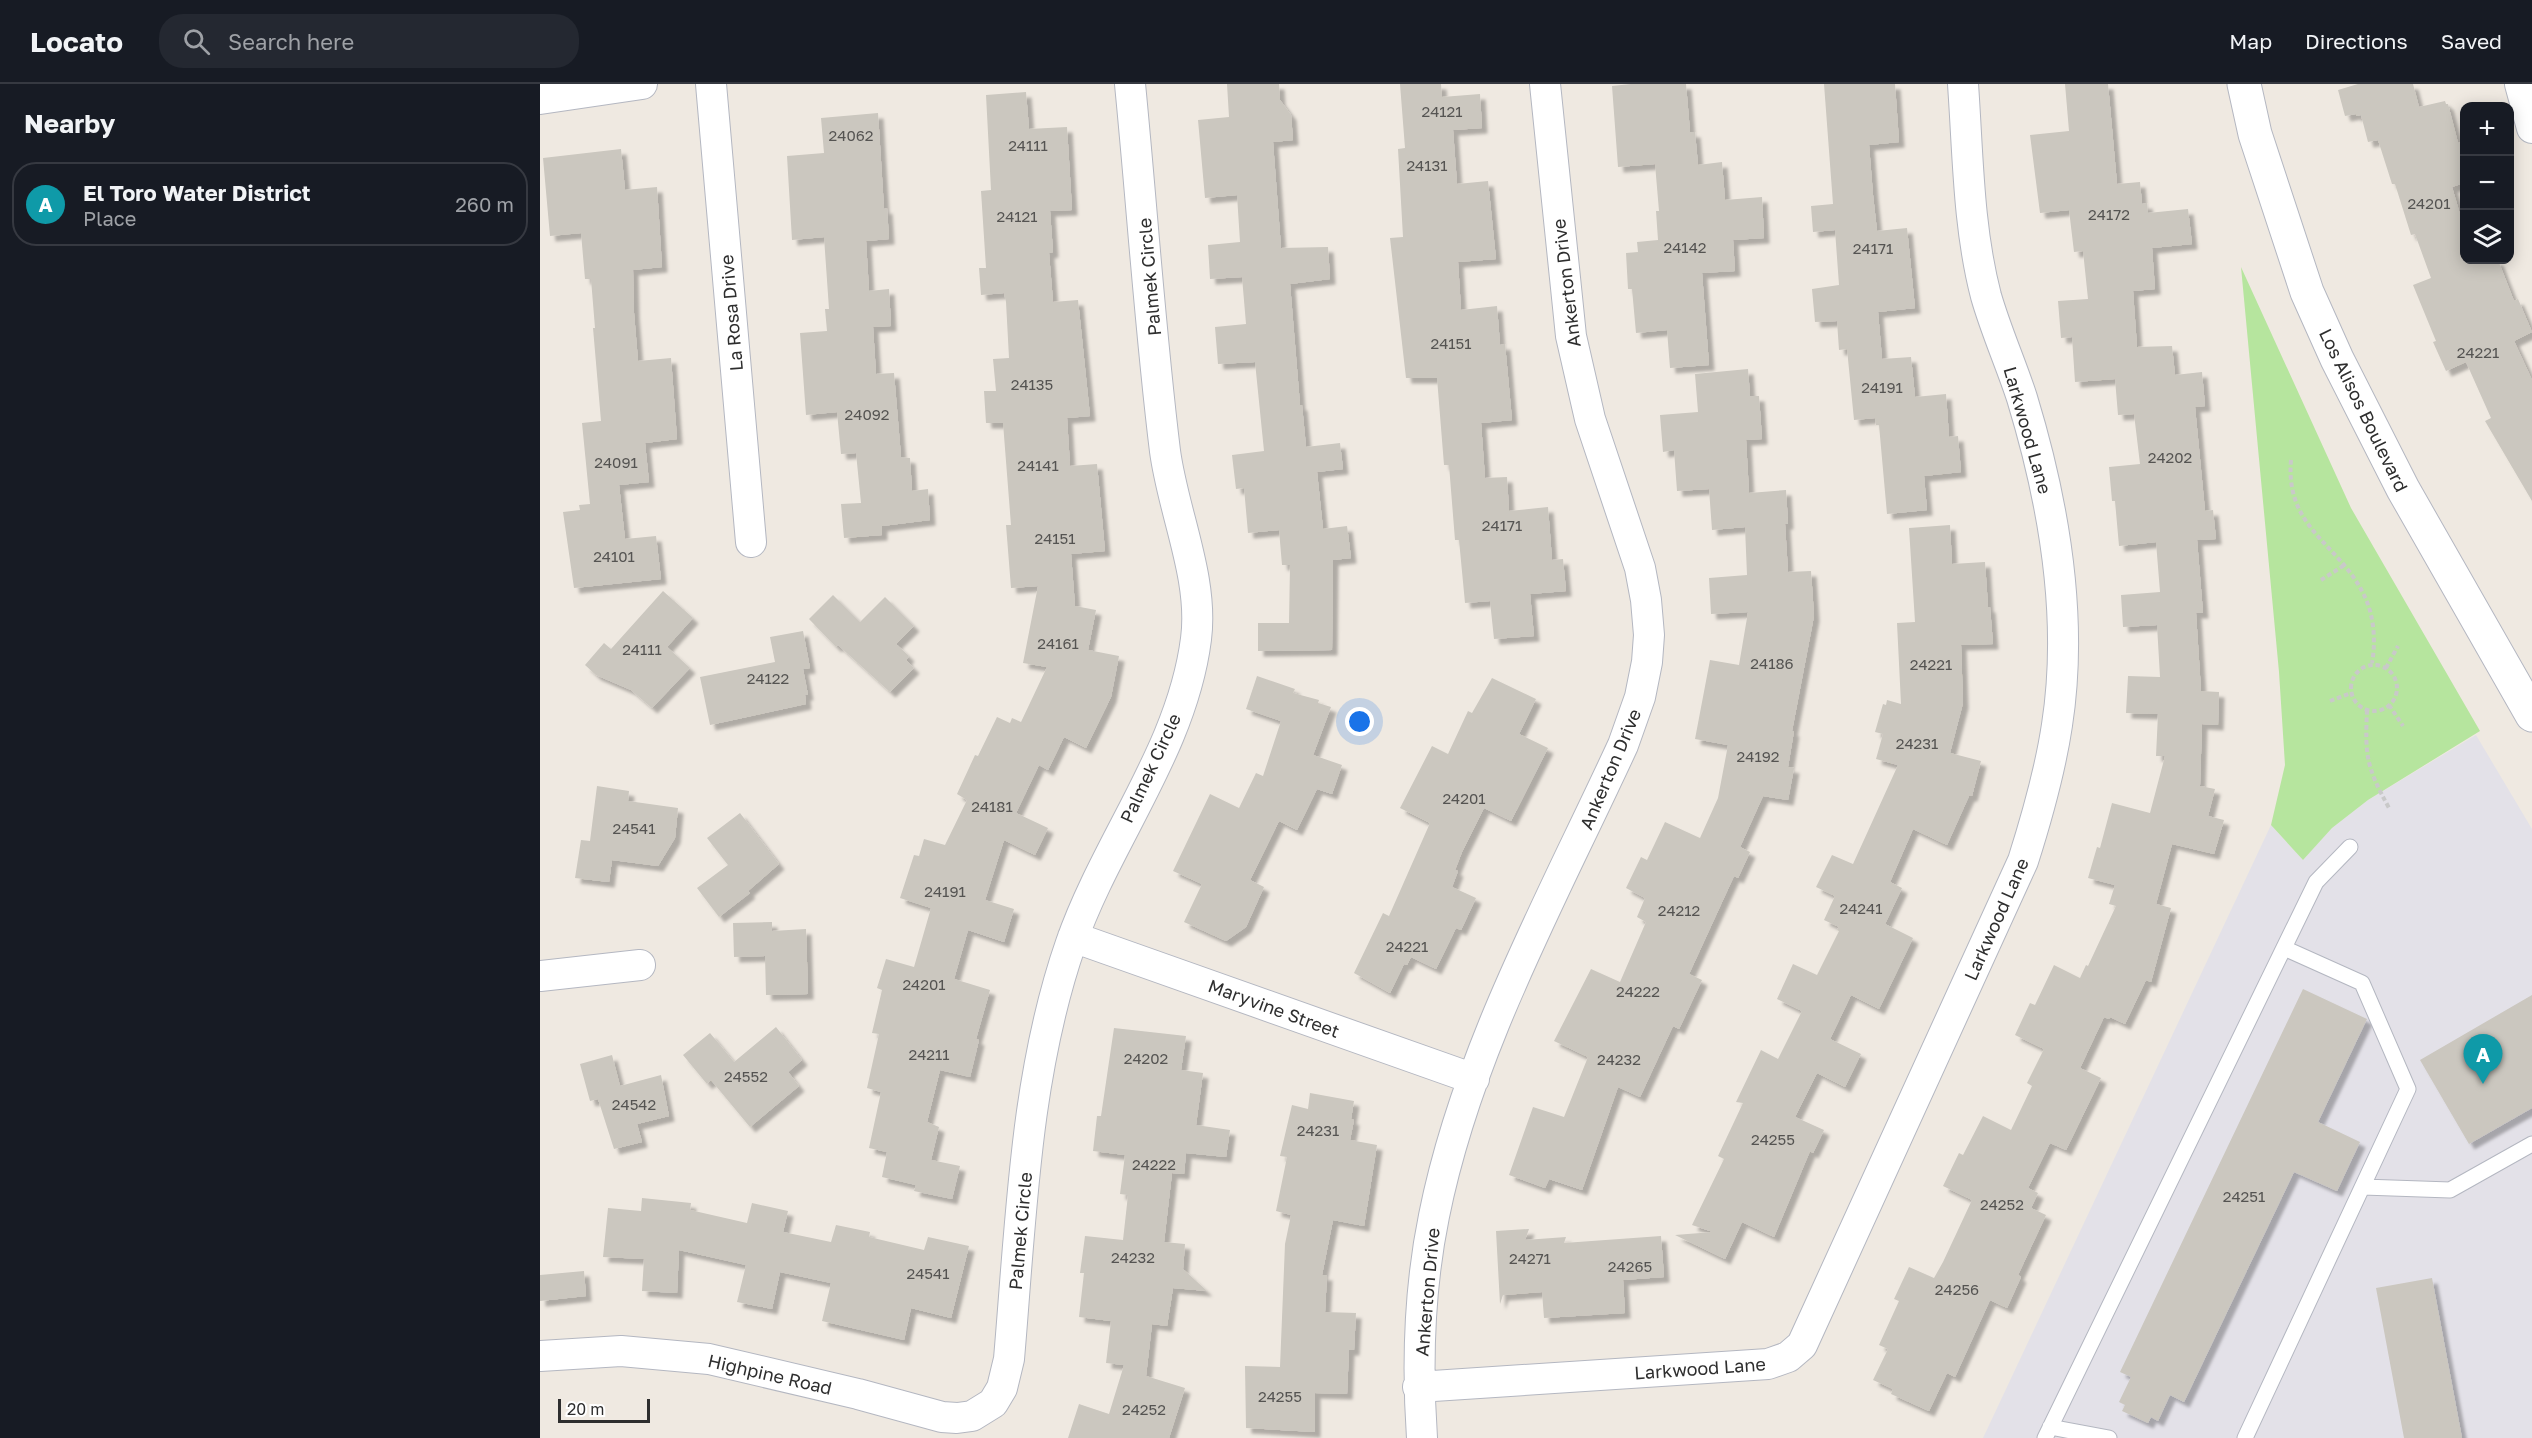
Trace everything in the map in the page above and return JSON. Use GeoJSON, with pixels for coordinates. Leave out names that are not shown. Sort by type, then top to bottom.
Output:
{"type":"FeatureCollection","features":[{"type":"Feature","properties":{"kind":"main road","name":"Los Alisos Boulevard"},"geometry":{"type":"LineString","coordinates":[[2244,84],[2254,134],[2307,292],[2337,359],[2398,480],[2532,715]]}},
{"type":"Feature","properties":{"kind":"street"},"geometry":{"type":"LineString","coordinates":[[540,99],[642,84]]}},
{"type":"Feature","properties":{"kind":"street","name":"La Rosa Drive"},"geometry":{"type":"LineString","coordinates":[[711,84],[751,542]]}},
{"type":"Feature","properties":{"kind":"street","name":"Palmek Circle"},"geometry":{"type":"LineString","coordinates":[[993,1403],[1002,1388],[1009,1359],[1035,1093],[1057,993],[1073,937],[1122,829],[1166,743],[1187,684],[1198,621],[1195,591],[1166,454],[1130,84]]}},
{"type":"Feature","properties":{"kind":"street","name":"Ankerton Drive"},"geometry":{"type":"LineString","coordinates":[[1422,1438],[1418,1387],[1425,1273],[1434,1216],[1462,1112],[1510,989],[1623,745],[1640,697],[1649,635],[1640,568],[1590,419],[1570,336],[1545,84]]}},
{"type":"Feature","properties":{"kind":"street","name":"Larkwood Lane"},"geometry":{"type":"LineString","coordinates":[[1418,1387],[1768,1364],[1788,1357],[1802,1345],[2023,861],[2045,786],[2057,723],[2063,623],[2060,573],[2040,464],[2022,397],[1986,295],[1974,229],[1963,84]]}},
{"type":"Feature","properties":{"kind":"street"},"geometry":{"type":"LineString","coordinates":[[2520,84],[2532,128]]}},
{"type":"Feature","properties":{"kind":"street","name":"Maryvine Street"},"geometry":{"type":"LineString","coordinates":[[1073,937],[1474,1079]]}},
{"type":"Feature","properties":{"kind":"street"},"geometry":{"type":"LineString","coordinates":[[540,976],[640,965]]}},
{"type":"Feature","properties":{"kind":"street","name":"Highpine Road"},"geometry":{"type":"LineString","coordinates":[[540,1356],[621,1351],[709,1359],[858,1394],[942,1417],[972,1416],[993,1403]]}},
{"type":"Feature","properties":{"kind":"lane"},"geometry":{"type":"LineString","coordinates":[[2109,1438],[2048,1432],[2316,882],[2350,848]]}},
{"type":"Feature","properties":{"kind":"lane"},"geometry":{"type":"LineString","coordinates":[[2245,1438],[2409,1089],[2362,983],[2284,948]]}},
{"type":"Feature","properties":{"kind":"lane"},"geometry":{"type":"LineString","coordinates":[[2363,1187],[2450,1190],[2532,1144]]}},
{"type":"Feature","properties":{"kind":"path"},"geometry":{"type":"LineString","coordinates":[[2290,460],[2291,483],[2302,517],[2355,580],[2365,596],[2375,644],[2372,663]]}},
{"type":"Feature","properties":{"kind":"path"},"geometry":{"type":"LineString","coordinates":[[2321,580],[2343,566]]}},
{"type":"Feature","properties":{"kind":"path"},"geometry":{"type":"LineString","coordinates":[[2386,668],[2398,646]]}},
{"type":"Feature","properties":{"kind":"path"},"geometry":{"type":"LineString","coordinates":[[2372,663],[2386,668],[2397,682],[2395,701],[2381,710],[2362,709],[2351,693],[2353,679],[2359,670],[2372,663]]}},
{"type":"Feature","properties":{"kind":"path"},"geometry":{"type":"LineString","coordinates":[[2330,700],[2351,693]]}},
{"type":"Feature","properties":{"kind":"path"},"geometry":{"type":"LineString","coordinates":[[2389,705],[2403,726]]}},
{"type":"Feature","properties":{"kind":"path"},"geometry":{"type":"LineString","coordinates":[[2367,710],[2365,751],[2373,778],[2389,808]]}},
{"type":"Feature","properties":{"kind":"shaded area"},"geometry":{"type":"Polygon","coordinates":[[[2476,735],[2532,829],[2532,1438],[1983,1438],[2271,825],[2303,860],[2332,828],[2368,800],[2476,735]]]}},
{"type":"Feature","properties":{"kind":"green space"},"geometry":{"type":"Polygon","coordinates":[[[2241,267],[2351,508],[2480,731],[2368,800],[2332,828],[2303,860],[2271,825],[2285,765],[2279,672],[2241,267]]]}},
{"type":"Feature","properties":{"kind":"building"},"geometry":{"type":"Polygon","coordinates":[[[1227,84],[1279,84],[1280,100],[1291,115],[1293,140],[1273,142],[1281,248],[1328,247],[1330,279],[1290,284],[1300,405],[1302,405],[1306,447],[1340,443],[1343,469],[1317,472],[1323,529],[1347,526],[1351,558],[1333,560],[1332,650],[1258,651],[1258,623],[1289,623],[1290,565],[1282,565],[1279,530],[1248,533],[1244,488],[1236,489],[1232,455],[1264,451],[1255,362],[1218,364],[1215,327],[1246,324],[1242,277],[1210,279],[1208,245],[1240,242],[1237,195],[1205,198],[1198,120],[1229,117],[1227,84]]]}},
{"type":"Feature","properties":{"kind":"building"},"geometry":{"type":"Polygon","coordinates":[[[1400,84],[1441,84],[1442,97],[1480,94],[1482,128],[1453,130],[1457,184],[1488,181],[1496,259],[1458,262],[1461,310],[1497,306],[1500,345],[1505,344],[1512,420],[1481,423],[1485,478],[1507,477],[1509,511],[1548,507],[1552,560],[1563,559],[1566,591],[1530,594],[1534,636],[1494,639],[1490,601],[1465,603],[1459,540],[1455,540],[1449,465],[1444,465],[1437,378],[1406,378],[1390,238],[1403,237],[1398,149],[1405,148],[1400,84]]]}},
{"type":"Feature","properties":{"kind":"building"},"geometry":{"type":"Polygon","coordinates":[[[1686,84],[1690,132],[1695,132],[1698,165],[1722,162],[1725,200],[1762,197],[1764,238],[1733,240],[1735,271],[1702,273],[1709,365],[1670,368],[1667,330],[1636,333],[1632,289],[1628,289],[1626,253],[1638,252],[1637,242],[1658,240],[1656,211],[1659,211],[1655,164],[1618,167],[1612,86],[1686,84]]]}},
{"type":"Feature","properties":{"kind":"building"},"geometry":{"type":"Polygon","coordinates":[[[1824,84],[1895,84],[1899,142],[1869,145],[1873,195],[1877,231],[1907,228],[1915,308],[1878,312],[1882,359],[1911,357],[1915,397],[1946,394],[1949,437],[1958,436],[1961,472],[1924,476],[1927,510],[1887,514],[1879,425],[1876,425],[1875,418],[1854,420],[1847,349],[1839,350],[1837,321],[1815,322],[1812,289],[1839,285],[1835,230],[1813,232],[1811,206],[1833,204],[1824,84]]]}},
{"type":"Feature","properties":{"kind":"building"},"geometry":{"type":"Polygon","coordinates":[[[2065,84],[2108,84],[2117,184],[2140,182],[2142,204],[2147,203],[2148,213],[2188,209],[2192,244],[2152,248],[2155,289],[2133,291],[2137,347],[2172,346],[2175,375],[2202,372],[2205,406],[2195,407],[2205,511],[2213,510],[2216,539],[2197,540],[2203,613],[2196,613],[2201,691],[2219,692],[2218,725],[2202,724],[2200,786],[2215,789],[2208,816],[2224,820],[2214,854],[2172,844],[2156,904],[2171,908],[2151,982],[2146,980],[2125,1024],[2110,1017],[2109,1019],[2104,1017],[2080,1068],[2101,1078],[2066,1150],[2050,1143],[2028,1188],[2038,1193],[2031,1208],[2046,1215],[2018,1275],[2021,1277],[2007,1308],[1990,1300],[1955,1377],[1947,1373],[1929,1411],[1891,1394],[1893,1389],[1873,1380],[1888,1349],[1879,1345],[1899,1301],[1894,1299],[1909,1267],[1934,1278],[1943,1262],[1972,1200],[1943,1186],[1959,1153],[1963,1155],[1983,1116],[2011,1130],[2032,1086],[2027,1083],[2044,1049],[2015,1035],[2030,1003],[2035,1005],[2054,965],[2080,978],[2086,965],[2088,966],[2116,906],[2109,904],[2115,885],[2088,878],[2097,847],[2100,848],[2112,803],[2150,813],[2165,756],[2156,756],[2158,714],[2126,713],[2128,676],[2160,677],[2157,625],[2123,627],[2121,595],[2160,592],[2156,542],[2119,546],[2115,501],[2112,501],[2109,467],[2140,464],[2134,414],[2118,415],[2115,379],[2075,382],[2072,337],[2061,338],[2058,301],[2088,299],[2083,251],[2074,252],[2069,210],[2040,213],[2030,135],[2069,131],[2065,84]]]}},
{"type":"Feature","properties":{"kind":"building"},"geometry":{"type":"Polygon","coordinates":[[[2358,84],[2413,84],[2419,107],[2445,101],[2448,104],[2458,143],[2460,142],[2460,184],[2452,187],[2460,214],[2460,264],[2500,264],[2514,301],[2518,299],[2532,332],[2514,341],[2532,380],[2532,501],[2485,421],[2491,418],[2466,362],[2446,371],[2413,285],[2431,278],[2415,234],[2411,235],[2378,140],[2368,142],[2361,115],[2345,116],[2338,90],[2358,84]]]}},
{"type":"Feature","properties":{"kind":"building"},"geometry":{"type":"Polygon","coordinates":[[[1026,92],[1029,129],[1067,127],[1072,210],[1050,211],[1053,252],[1049,253],[1053,302],[1078,300],[1090,416],[1067,418],[1070,466],[1097,464],[1105,551],[1071,554],[1075,606],[1096,610],[1088,650],[1119,656],[1111,697],[1086,748],[1064,737],[1048,770],[1039,765],[1016,813],[1048,828],[1035,855],[1004,840],[985,900],[1014,909],[1004,942],[968,930],[954,979],[990,990],[976,1039],[979,1040],[970,1077],[940,1070],[927,1122],[939,1127],[931,1160],[960,1166],[952,1199],[914,1191],[916,1185],[882,1177],[887,1152],[869,1148],[881,1092],[867,1088],[879,1034],[872,1033],[882,990],[877,988],[886,959],[914,967],[931,908],[900,898],[914,855],[919,856],[924,839],[945,845],[967,800],[957,794],[975,755],[978,756],[997,717],[1010,723],[1012,718],[1021,722],[1047,667],[1023,663],[1038,586],[1011,588],[1006,525],[1011,525],[1003,423],[986,423],[984,391],[996,391],[993,359],[1009,358],[1006,302],[1004,293],[981,295],[979,268],[986,268],[981,191],[991,190],[986,95],[1026,92]]]}},
{"type":"Feature","properties":{"kind":"building"},"geometry":{"type":"Polygon","coordinates":[[[878,113],[884,209],[887,208],[889,239],[866,241],[869,291],[889,289],[891,326],[873,327],[876,374],[894,373],[901,457],[910,458],[912,491],[928,489],[930,520],[882,526],[882,535],[844,538],[841,504],[861,503],[856,453],[841,454],[837,412],[806,415],[800,333],[827,331],[825,309],[829,309],[824,237],[792,240],[787,156],[824,153],[821,118],[878,113]]]}},
{"type":"Feature","properties":{"kind":"building"},"geometry":{"type":"Polygon","coordinates":[[[621,149],[625,190],[657,187],[662,267],[633,270],[634,313],[638,361],[671,358],[677,439],[645,443],[649,482],[619,485],[625,539],[656,536],[661,579],[574,588],[563,512],[580,510],[579,505],[590,504],[582,423],[601,421],[593,328],[595,328],[591,279],[585,279],[581,233],[550,236],[543,158],[621,149]]]}},
{"type":"Feature","properties":{"kind":"building"},"geometry":{"type":"Polygon","coordinates":[[[1748,369],[1750,396],[1759,396],[1762,439],[1746,440],[1749,493],[1786,490],[1788,524],[1785,524],[1788,572],[1811,571],[1814,616],[1792,731],[1794,731],[1788,767],[1794,768],[1788,800],[1763,796],[1740,847],[1750,852],[1738,878],[1734,876],[1689,974],[1702,980],[1679,1029],[1673,1026],[1640,1097],[1618,1087],[1582,1190],[1549,1179],[1545,1188],[1509,1175],[1533,1107],[1564,1117],[1588,1057],[1554,1041],[1591,969],[1620,982],[1646,922],[1637,917],[1645,898],[1626,888],[1641,857],[1647,860],[1665,822],[1700,838],[1718,798],[1728,745],[1695,739],[1710,660],[1739,665],[1748,612],[1711,614],[1709,578],[1747,575],[1745,527],[1712,530],[1709,489],[1677,491],[1674,450],[1663,452],[1660,415],[1698,412],[1695,374],[1748,369]]]}},
{"type":"Feature","properties":{"kind":"building"},"geometry":{"type":"Polygon","coordinates":[[[1950,525],[1952,564],[1985,562],[1988,607],[1990,607],[1993,644],[1961,645],[1963,703],[1950,753],[1981,761],[1972,796],[1969,796],[1947,845],[1913,829],[1890,882],[1902,888],[1885,924],[1913,938],[1879,1009],[1851,995],[1830,1039],[1861,1054],[1845,1087],[1817,1073],[1795,1117],[1824,1130],[1813,1153],[1810,1151],[1774,1237],[1742,1222],[1725,1259],[1675,1235],[1713,1232],[1692,1225],[1724,1159],[1718,1156],[1743,1103],[1736,1102],[1761,1050],[1778,1059],[1802,1011],[1777,999],[1793,964],[1817,975],[1839,931],[1837,930],[1839,927],[1824,920],[1835,896],[1816,887],[1832,855],[1853,864],[1898,765],[1876,759],[1883,734],[1875,732],[1883,704],[1886,705],[1887,700],[1901,704],[1897,623],[1915,622],[1909,528],[1950,525]]]}},
{"type":"Feature","properties":{"kind":"building"},"geometry":{"type":"Polygon","coordinates":[[[663,591],[693,618],[667,647],[690,668],[652,708],[631,690],[596,675],[585,665],[604,643],[611,649],[663,591]]]}},
{"type":"Feature","properties":{"kind":"building"},"geometry":{"type":"Polygon","coordinates":[[[833,595],[860,622],[885,597],[914,626],[896,644],[909,656],[906,660],[914,668],[890,692],[838,645],[836,647],[809,619],[833,595]]]}},
{"type":"Feature","properties":{"kind":"building"},"geometry":{"type":"Polygon","coordinates":[[[803,631],[810,668],[803,669],[808,695],[805,695],[806,704],[710,725],[700,677],[775,662],[770,637],[803,631]]]}},
{"type":"Feature","properties":{"kind":"building"},"geometry":{"type":"Polygon","coordinates":[[[1257,676],[1295,689],[1293,693],[1319,700],[1318,703],[1331,707],[1313,755],[1342,765],[1332,794],[1317,789],[1297,830],[1279,821],[1250,880],[1264,887],[1246,927],[1226,941],[1184,922],[1202,884],[1173,871],[1210,794],[1239,808],[1256,773],[1263,776],[1281,721],[1246,709],[1257,676]]]}},
{"type":"Feature","properties":{"kind":"building"},"geometry":{"type":"Polygon","coordinates":[[[1492,678],[1536,699],[1519,734],[1548,748],[1511,821],[1484,808],[1462,852],[1452,887],[1476,898],[1461,930],[1456,928],[1436,969],[1411,957],[1407,965],[1404,964],[1390,993],[1354,973],[1383,913],[1389,916],[1430,823],[1400,808],[1432,746],[1448,754],[1468,711],[1472,713],[1492,678]]]}},
{"type":"Feature","properties":{"kind":"building"},"geometry":{"type":"Polygon","coordinates":[[[597,786],[629,791],[628,801],[678,808],[675,838],[658,866],[612,860],[609,882],[575,878],[581,840],[590,841],[597,786]]]}},
{"type":"Feature","properties":{"kind":"building"},"geometry":{"type":"Polygon","coordinates":[[[740,813],[779,864],[748,891],[750,893],[719,917],[697,888],[728,865],[707,838],[740,813]]]}},
{"type":"Feature","properties":{"kind":"building"},"geometry":{"type":"Polygon","coordinates":[[[772,922],[772,931],[806,929],[808,994],[766,995],[765,956],[734,957],[733,923],[772,922]]]}},
{"type":"Feature","properties":{"kind":"building"},"geometry":{"type":"Polygon","coordinates":[[[2303,989],[2367,1019],[2318,1122],[2360,1142],[2337,1191],[2294,1172],[2184,1402],[2170,1395],[2158,1421],[2151,1417],[2148,1423],[2122,1411],[2125,1405],[2119,1402],[2131,1377],[2120,1372],[2303,989]]]}},
{"type":"Feature","properties":{"kind":"building"},"geometry":{"type":"Polygon","coordinates":[[[2532,995],[2532,1108],[2469,1144],[2420,1060],[2532,995]]]}},
{"type":"Feature","properties":{"kind":"building"},"geometry":{"type":"Polygon","coordinates":[[[776,1027],[802,1060],[788,1072],[799,1086],[750,1127],[711,1080],[707,1084],[683,1055],[710,1033],[734,1062],[776,1027]]]}},
{"type":"Feature","properties":{"kind":"building"},"geometry":{"type":"Polygon","coordinates":[[[1114,1028],[1186,1036],[1181,1070],[1203,1073],[1196,1125],[1230,1130],[1226,1157],[1186,1153],[1184,1174],[1172,1173],[1164,1242],[1185,1244],[1183,1269],[1207,1291],[1173,1288],[1167,1326],[1152,1324],[1146,1376],[1185,1388],[1169,1438],[1068,1438],[1079,1404],[1109,1414],[1124,1365],[1106,1363],[1111,1321],[1079,1317],[1084,1273],[1080,1273],[1085,1236],[1123,1240],[1128,1195],[1120,1194],[1125,1155],[1093,1151],[1097,1116],[1101,1116],[1114,1028]]]}},
{"type":"Feature","properties":{"kind":"building"},"geometry":{"type":"Polygon","coordinates":[[[612,1055],[620,1086],[661,1075],[669,1116],[637,1124],[642,1142],[614,1149],[598,1099],[590,1101],[580,1064],[612,1055]]]}},
{"type":"Feature","properties":{"kind":"building"},"geometry":{"type":"Polygon","coordinates":[[[1310,1093],[1354,1101],[1351,1119],[1354,1120],[1350,1140],[1377,1145],[1364,1226],[1333,1220],[1322,1275],[1327,1275],[1325,1312],[1356,1313],[1354,1350],[1349,1350],[1347,1394],[1315,1393],[1315,1432],[1246,1428],[1245,1366],[1280,1367],[1285,1244],[1291,1215],[1276,1211],[1287,1157],[1280,1156],[1292,1105],[1308,1109],[1310,1093]]]}},
{"type":"Feature","properties":{"kind":"building"},"geometry":{"type":"Polygon","coordinates":[[[642,1198],[691,1203],[690,1210],[747,1223],[752,1203],[788,1211],[783,1232],[831,1242],[836,1225],[870,1232],[869,1237],[924,1250],[928,1237],[969,1246],[951,1318],[911,1308],[904,1340],[822,1321],[831,1283],[780,1272],[772,1309],[737,1302],[746,1265],[679,1250],[677,1293],[642,1291],[644,1259],[603,1257],[608,1208],[641,1211],[642,1198]]]}},
{"type":"Feature","properties":{"kind":"building"},"geometry":{"type":"Polygon","coordinates":[[[1529,1229],[1525,1240],[1566,1237],[1564,1243],[1661,1236],[1664,1277],[1623,1280],[1625,1313],[1544,1318],[1542,1292],[1503,1295],[1500,1304],[1496,1231],[1529,1229]]]}},
{"type":"Feature","properties":{"kind":"building"},"geometry":{"type":"Polygon","coordinates":[[[584,1271],[586,1296],[540,1301],[540,1275],[584,1271]]]}},
{"type":"Feature","properties":{"kind":"building"},"geometry":{"type":"Polygon","coordinates":[[[2432,1278],[2462,1438],[2404,1438],[2376,1288],[2432,1278]]]}},
{"type":"Feature","properties":{"kind":"place","name":"El Toro Water District"},"geometry":{"type":"Point","coordinates":[2483,1084]}}]}
